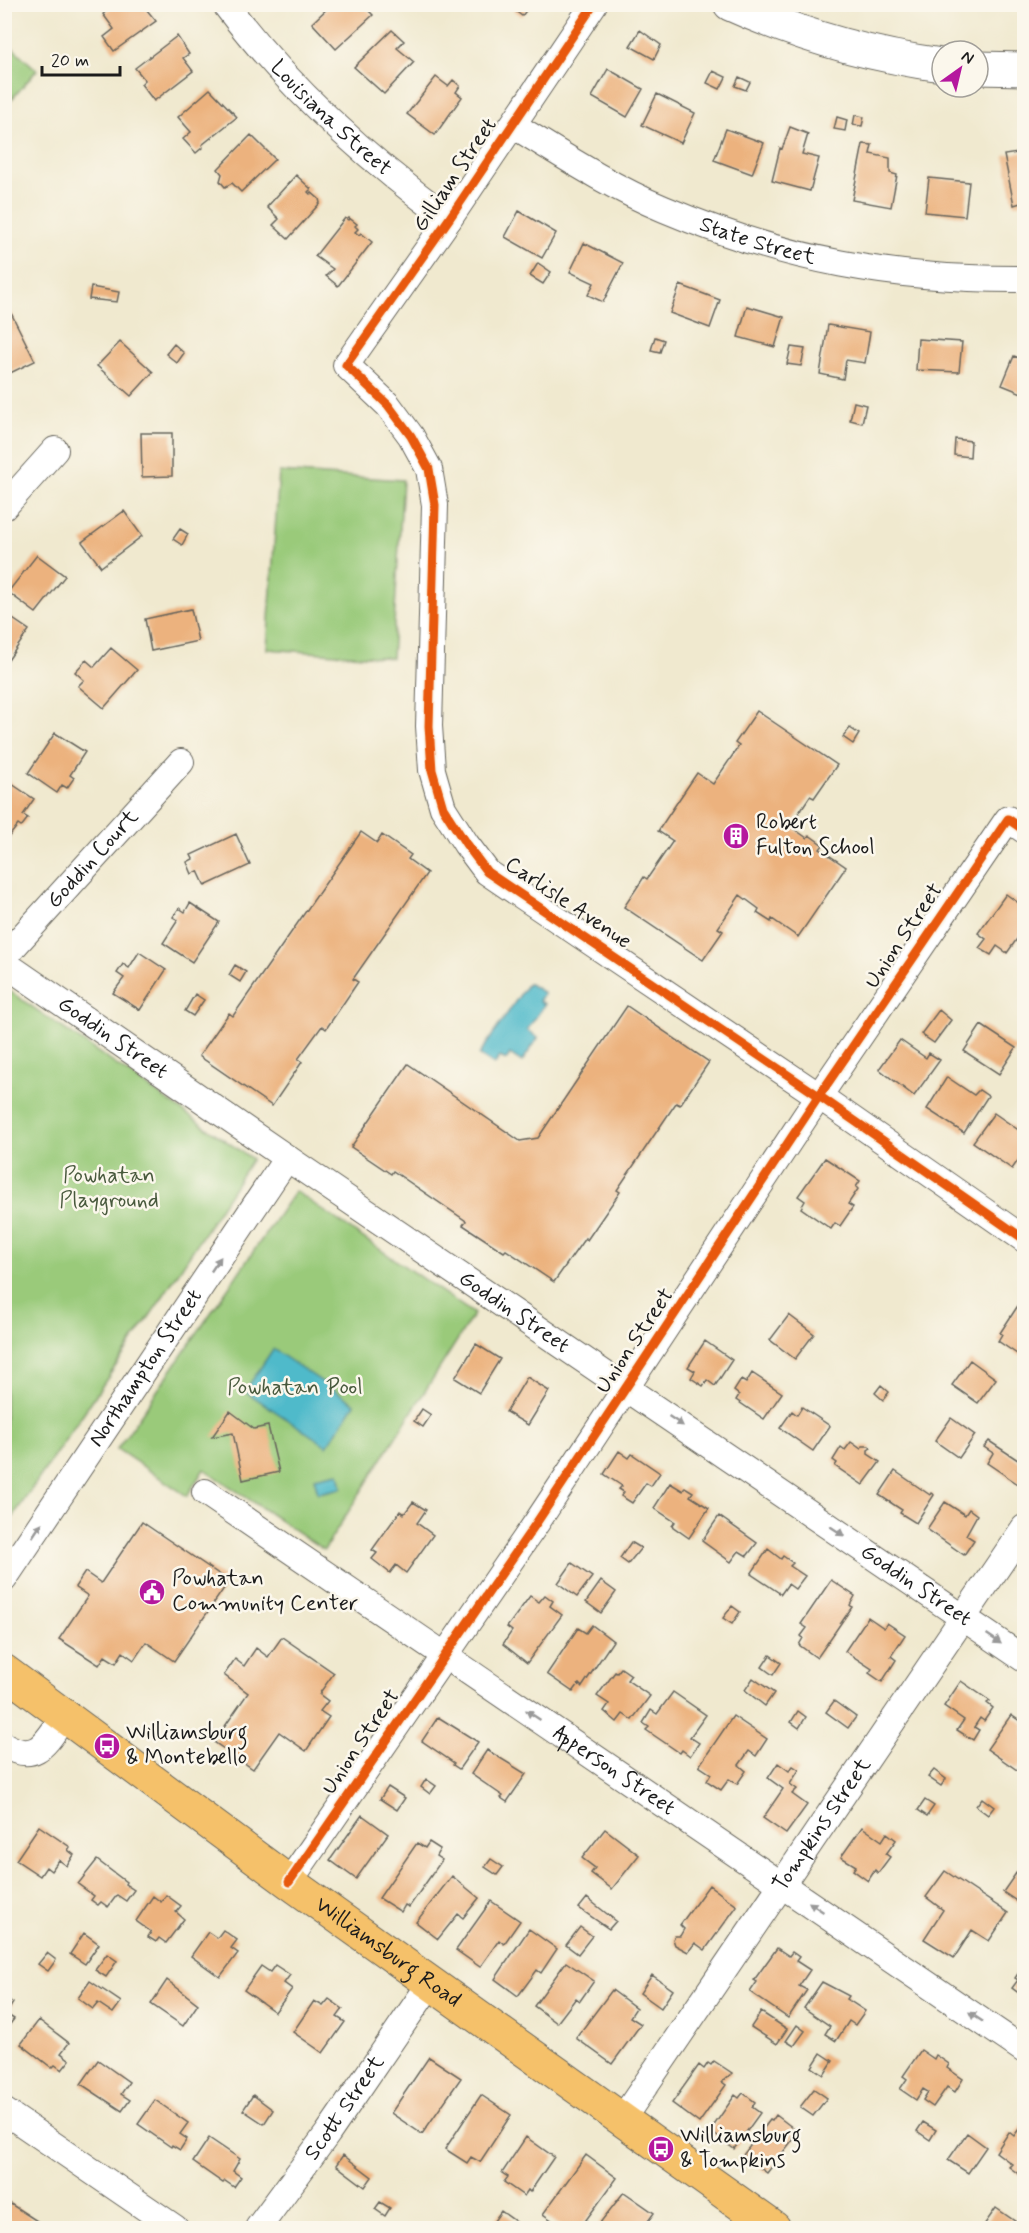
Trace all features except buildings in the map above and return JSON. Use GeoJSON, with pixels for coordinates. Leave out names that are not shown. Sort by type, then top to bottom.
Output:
{"type":"FeatureCollection","features":[{"type":"Feature","properties":{"kind":"main road","name":"Williamsburg Road"},"geometry":{"type":"LineString","coordinates":[[4,1671],[289,1882],[774,2229]]}},
{"type":"Feature","properties":{"kind":"street","name":"Louisiana Street"},"geometry":{"type":"LineString","coordinates":[[225,4],[242,28],[290,82],[343,134],[392,176],[449,219]]}},
{"type":"Feature","properties":{"kind":"street","name":"Gilliam Street"},"geometry":{"type":"LineString","coordinates":[[346,365],[449,219],[594,4]]}},
{"type":"Feature","properties":{"kind":"street"},"geometry":{"type":"LineString","coordinates":[[730,4],[802,33],[873,54],[930,63]]}},
{"type":"Feature","properties":{"kind":"street"},"geometry":{"type":"LineString","coordinates":[[990,68],[1024,69]]}},
{"type":"Feature","properties":{"kind":"street","name":"State Street"},"geometry":{"type":"LineString","coordinates":[[513,125],[587,170],[663,209],[739,238],[810,258],[885,272],[971,279],[1024,279]]}},
{"type":"Feature","properties":{"kind":"street","name":"Carlisle Avenue"},"geometry":{"type":"LineString","coordinates":[[346,365],[388,405],[411,436],[429,469],[435,505],[429,726],[432,770],[443,808],[466,844],[488,872],[819,1096],[1024,1239]]}},
{"type":"Feature","properties":{"kind":"street"},"geometry":{"type":"LineString","coordinates":[[4,507],[55,450]]}},
{"type":"Feature","properties":{"kind":"street","name":"Goddin Court"},"geometry":{"type":"LineString","coordinates":[[4,957],[181,762]]}},
{"type":"Feature","properties":{"kind":"street","name":"Union Street"},"geometry":{"type":"LineString","coordinates":[[289,1882],[627,1388],[819,1096],[1016,824]]}},
{"type":"Feature","properties":{"kind":"street","name":"Goddin Street"},"geometry":{"type":"LineString","coordinates":[[4,963],[1024,1659]]}},
{"type":"Feature","properties":{"kind":"street","name":"Northampton Street"},"geometry":{"type":"LineString","coordinates":[[4,1579],[287,1158]]}},
{"type":"Feature","properties":{"kind":"street","name":"Apperson Street"},"geometry":{"type":"LineString","coordinates":[[205,1492],[1024,2050]]}},
{"type":"Feature","properties":{"kind":"street","name":"Tompkins Street"},"geometry":{"type":"LineString","coordinates":[[621,2121],[1024,1528]]}},
{"type":"Feature","properties":{"kind":"street"},"geometry":{"type":"LineString","coordinates":[[4,1745],[20,1752],[29,1753],[37,1750],[65,1715]]}},
{"type":"Feature","properties":{"kind":"street","name":"Scott Street"},"geometry":{"type":"LineString","coordinates":[[258,2229],[328,2133],[430,1984]]}},
{"type":"Feature","properties":{"kind":"street"},"geometry":{"type":"LineString","coordinates":[[4,2110],[175,2229]]}},
{"type":"Feature","properties":{"kind":"green space"},"geometry":{"type":"Polygon","coordinates":[[[4,42],[37,70],[5,107],[4,42]]]}},
{"type":"Feature","properties":{"kind":"green space"},"geometry":{"type":"Polygon","coordinates":[[[279,472],[403,480],[392,658],[267,649],[279,472]]]}},
{"type":"Feature","properties":{"kind":"green space","name":"Powhatan Playground"},"geometry":{"type":"Polygon","coordinates":[[[5,988],[252,1159],[158,1304],[5,1528],[5,988]]]}},
{"type":"Feature","properties":{"kind":"green space","name":"Powhatan Pool"},"geometry":{"type":"Polygon","coordinates":[[[295,1191],[474,1314],[324,1550],[204,1469],[187,1496],[117,1449],[295,1191]]]}},
{"type":"Feature","properties":{"kind":"water"},"geometry":{"type":"Polygon","coordinates":[[[528,983],[544,993],[539,1001],[545,1004],[527,1030],[538,1038],[522,1062],[510,1054],[506,1060],[500,1057],[494,1065],[479,1055],[528,983]]]}},
{"type":"Feature","properties":{"kind":"water"},"geometry":{"type":"Polygon","coordinates":[[[273,1349],[355,1404],[327,1446],[245,1391],[273,1349]]]}},
{"type":"Feature","properties":{"kind":"water"},"geometry":{"type":"Polygon","coordinates":[[[339,1473],[342,1488],[318,1493],[314,1478],[339,1473]]]}},
{"type":"Feature","properties":{"kind":"cycle path"},"geometry":{"type":"LineString","coordinates":[[594,4],[449,219],[346,365],[388,405],[411,436],[429,469],[435,505],[429,726],[432,770],[443,808],[487,872],[819,1096],[1024,1239]]}},
{"type":"Feature","properties":{"kind":"cycle path"},"geometry":{"type":"LineString","coordinates":[[289,1882],[537,1522],[819,1096],[1008,819],[1024,830]]}},
{"type":"Feature","properties":{"kind":"place","name":"Robert Fulton School"},"geometry":{"type":"Point","coordinates":[736,836]}},
{"type":"Feature","properties":{"kind":"place","name":"Powhatan Community Center"},"geometry":{"type":"Point","coordinates":[152,1592]}},
{"type":"Feature","properties":{"kind":"place","name":"Williamsburg & Montebello"},"geometry":{"type":"Point","coordinates":[107,1746]}},
{"type":"Feature","properties":{"kind":"place","name":"Williamsburg & Tompkins"},"geometry":{"type":"Point","coordinates":[661,2149]}}]}
